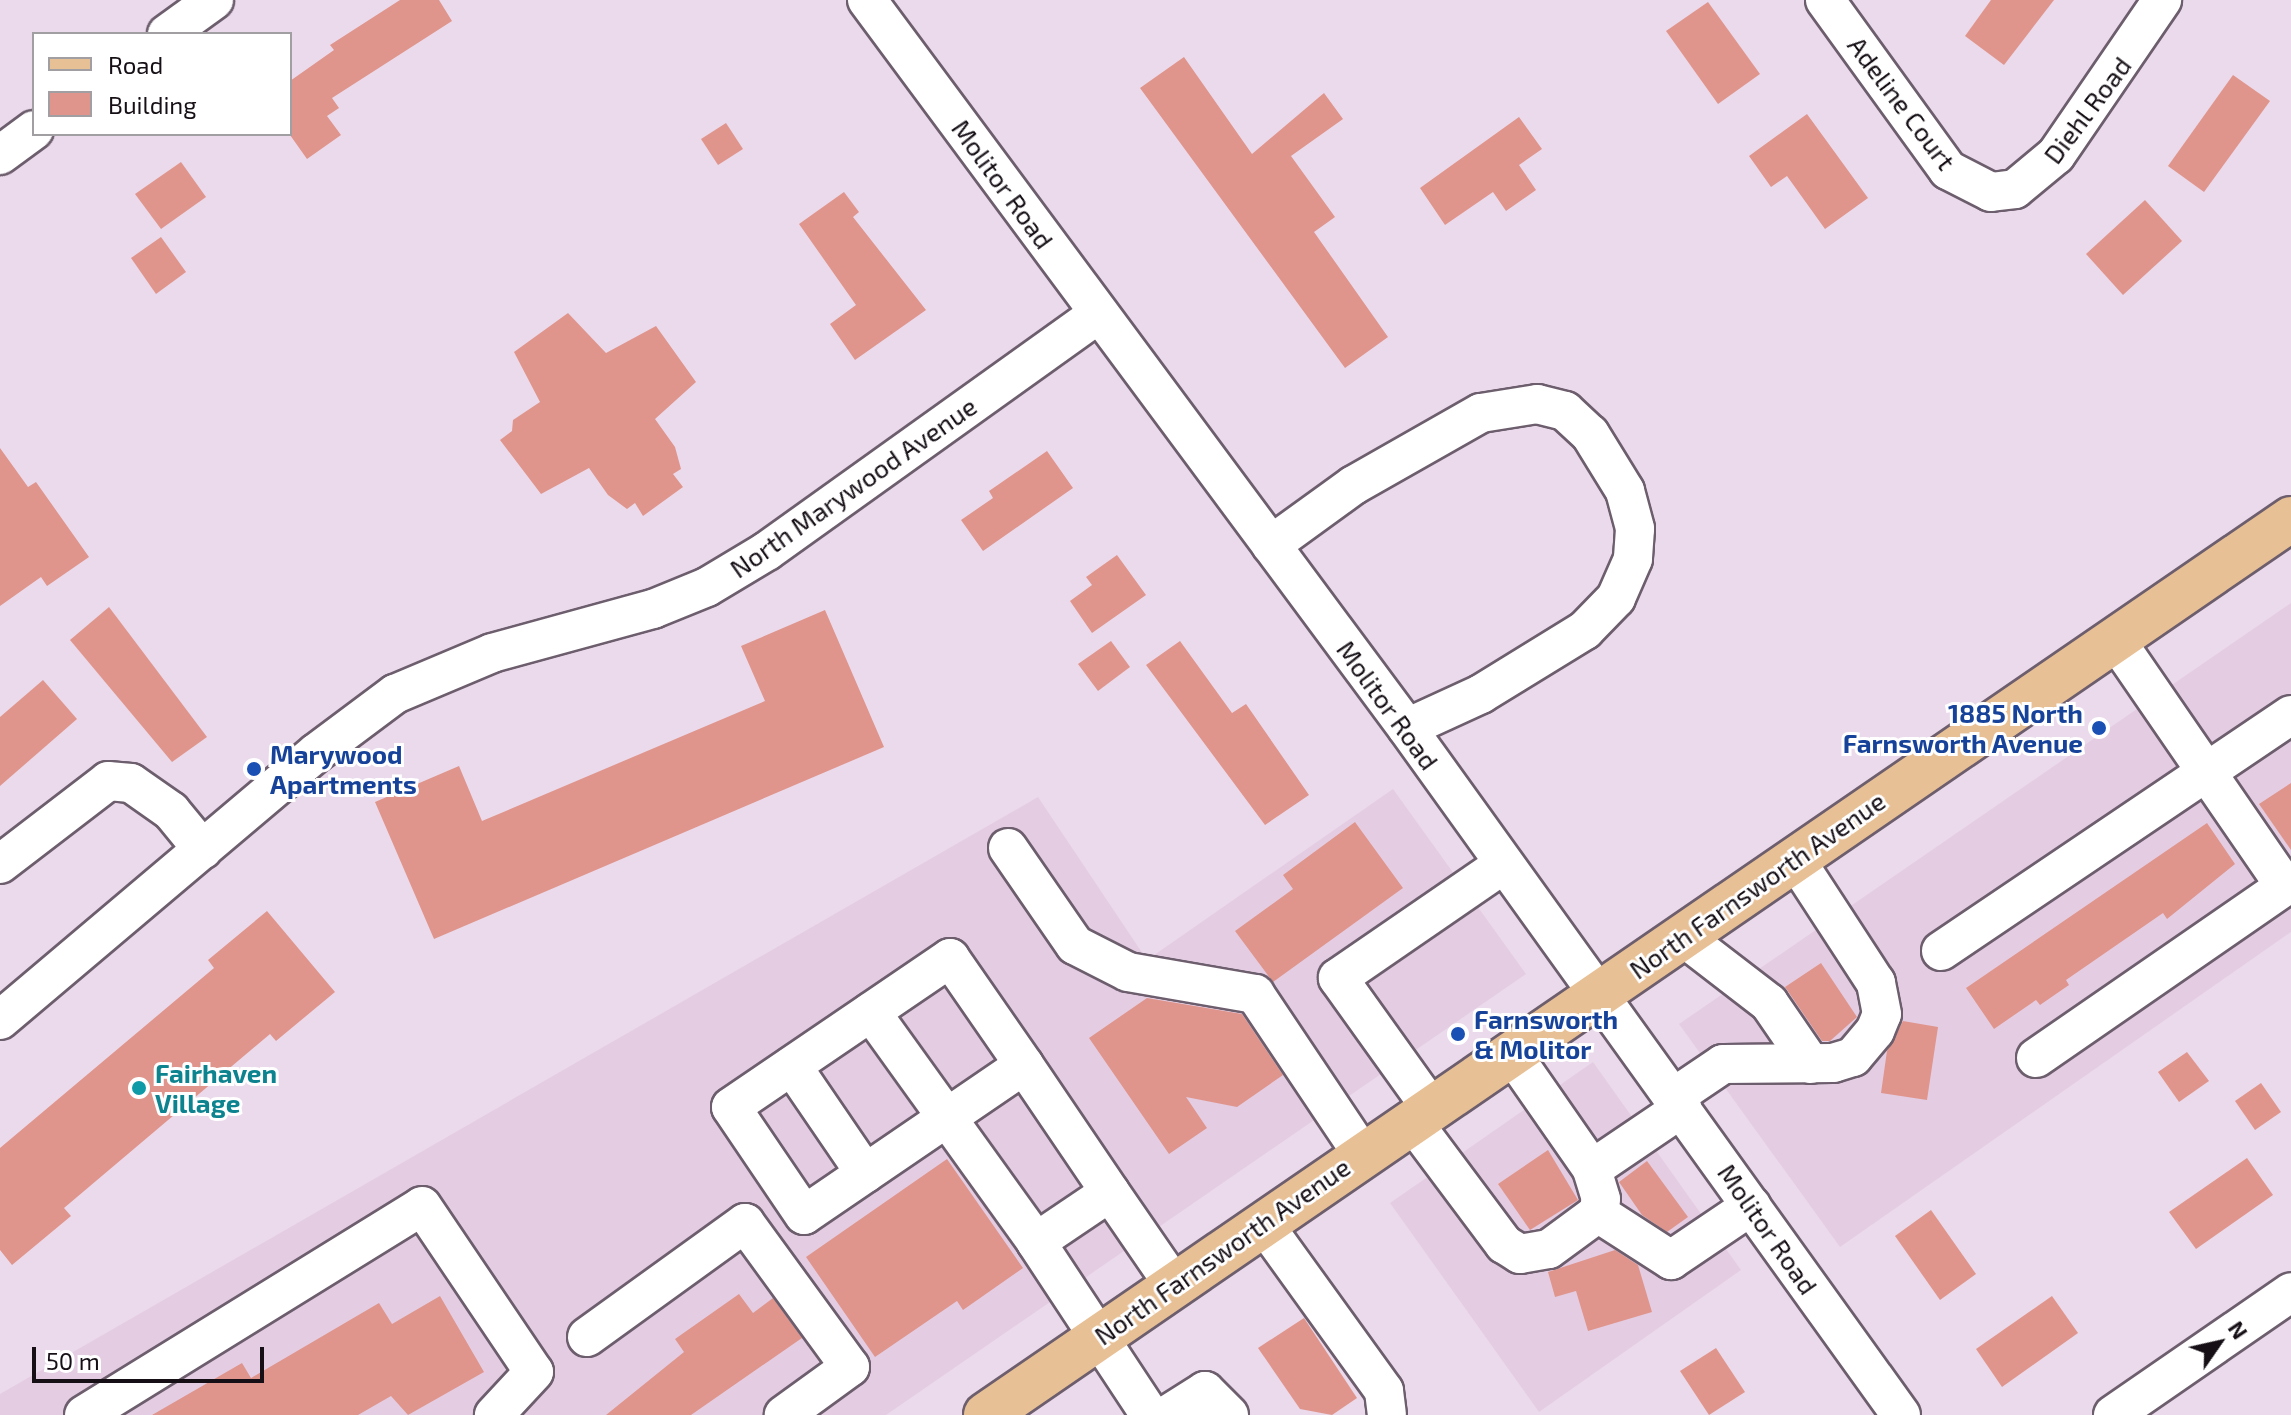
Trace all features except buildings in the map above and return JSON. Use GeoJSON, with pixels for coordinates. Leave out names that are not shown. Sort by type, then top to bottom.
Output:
{"type":"FeatureCollection","features":[{"type":"Feature","properties":{"kind":"main road","name":"North Farnsworth Avenue"},"geometry":{"type":"LineString","coordinates":[[995,1413],[1099,1336],[1362,1154],[2291,519]]}},
{"type":"Feature","properties":{"kind":"street"},"geometry":{"type":"LineString","coordinates":[[170,32],[214,0]]}},
{"type":"Feature","properties":{"kind":"street","name":"Molitor Road"},"geometry":{"type":"LineString","coordinates":[[867,0],[1407,728],[1901,1415]]}},
{"type":"Feature","properties":{"kind":"street","name":"Adeline Court"},"geometry":{"type":"LineString","coordinates":[[1825,0],[1948,170],[1991,192]]}},
{"type":"Feature","properties":{"kind":"street","name":"Diehl Road"},"geometry":{"type":"LineString","coordinates":[[1991,192],[2015,189],[2056,155],[2162,0]]}},
{"type":"Feature","properties":{"kind":"street","name":"North Marywood Avenue"},"geometry":{"type":"LineString","coordinates":[[0,1019],[395,694],[492,653],[653,609],[707,587],[767,551],[1099,313]]}},
{"type":"Feature","properties":{"kind":"street"},"geometry":{"type":"LineString","coordinates":[[1271,545],[1354,485],[1481,413],[1537,404],[1565,411],[1590,434],[1625,491],[1635,529],[1633,559],[1616,598],[1585,630],[1481,694],[1407,728]]}},
{"type":"Feature","properties":{"kind":"street"},"geometry":{"type":"LineString","coordinates":[[2036,1058],[2288,884],[2206,774],[2115,639]]}},
{"type":"Feature","properties":{"kind":"street"},"geometry":{"type":"LineString","coordinates":[[1941,951],[2291,715]]}},
{"type":"Feature","properties":{"kind":"street"},"geometry":{"type":"LineString","coordinates":[[0,864],[108,781],[131,783],[171,811],[203,850]]}},
{"type":"Feature","properties":{"kind":"street"},"geometry":{"type":"LineString","coordinates":[[1008,848],[1075,945],[1128,972],[1255,994],[1362,1154]]}},
{"type":"Feature","properties":{"kind":"street"},"geometry":{"type":"LineString","coordinates":[[1592,1169],[1723,1064],[1811,1064],[1853,1057],[1882,1014],[1876,983],[1794,857]]}},
{"type":"Feature","properties":{"kind":"street"},"geometry":{"type":"LineString","coordinates":[[1504,864],[1338,978],[1504,1244],[1520,1254],[1549,1249],[1598,1213],[1601,1199],[1592,1169],[1512,1054]]}},
{"type":"Feature","properties":{"kind":"street"},"geometry":{"type":"LineString","coordinates":[[1682,936],[1769,1003],[1811,1064]]}},
{"type":"Feature","properties":{"kind":"street"},"geometry":{"type":"LineString","coordinates":[[1024,1065],[804,1215],[731,1107],[950,958],[1024,1065],[1174,1285]]}},
{"type":"Feature","properties":{"kind":"street"},"geometry":{"type":"LineString","coordinates":[[871,1012],[944,1119],[1036,1242],[1150,1415]]}},
{"type":"Feature","properties":{"kind":"street"},"geometry":{"type":"LineString","coordinates":[[792,1066],[865,1173]]}},
{"type":"Feature","properties":{"kind":"street"},"geometry":{"type":"LineString","coordinates":[[1036,1242],[1110,1192]]}},
{"type":"Feature","properties":{"kind":"street"},"geometry":{"type":"LineString","coordinates":[[84,1415],[422,1206],[534,1372],[494,1415]]}},
{"type":"Feature","properties":{"kind":"street"},"geometry":{"type":"LineString","coordinates":[[1598,1213],[1671,1260],[1751,1206]]}},
{"type":"Feature","properties":{"kind":"street"},"geometry":{"type":"LineString","coordinates":[[587,1337],[745,1223],[850,1367],[784,1415]]}},
{"type":"Feature","properties":{"kind":"street"},"geometry":{"type":"LineString","coordinates":[[1263,1223],[1384,1391],[1387,1415]]}},
{"type":"Feature","properties":{"kind":"street"},"geometry":{"type":"LineString","coordinates":[[2113,1415],[2291,1292]]}},
{"type":"Feature","properties":{"kind":"street"},"geometry":{"type":"LineString","coordinates":[[1167,1415],[1205,1391],[1229,1415]]}},
{"type":"Feature","properties":{"kind":"shaded area"},"geometry":{"type":"Polygon","coordinates":[[[2291,603],[2291,932],[1840,1247],[1679,1024],[2291,603]]]}},
{"type":"Feature","properties":{"kind":"shaded area"},"geometry":{"type":"Polygon","coordinates":[[[1393,789],[1526,974],[886,1415],[0,1415],[0,1394],[1038,797],[1147,960],[1393,789]]]}},
{"type":"Feature","properties":{"kind":"shaded area"},"geometry":{"type":"Polygon","coordinates":[[[1593,1062],[1741,1270],[1539,1412],[1390,1203],[1593,1062]]]}},
{"type":"Feature","properties":{"kind":"place","name":"1885 North Farnsworth Avenue"},"geometry":{"type":"Point","coordinates":[2099,728]}},
{"type":"Feature","properties":{"kind":"place","name":"Marywood Apartments"},"geometry":{"type":"Point","coordinates":[254,769]}},
{"type":"Feature","properties":{"kind":"place","name":"Farnsworth & Molitor"},"geometry":{"type":"Point","coordinates":[1458,1034]}},
{"type":"Feature","properties":{"kind":"place","name":"Fairhaven Village"},"geometry":{"type":"Point","coordinates":[139,1088]}}]}
